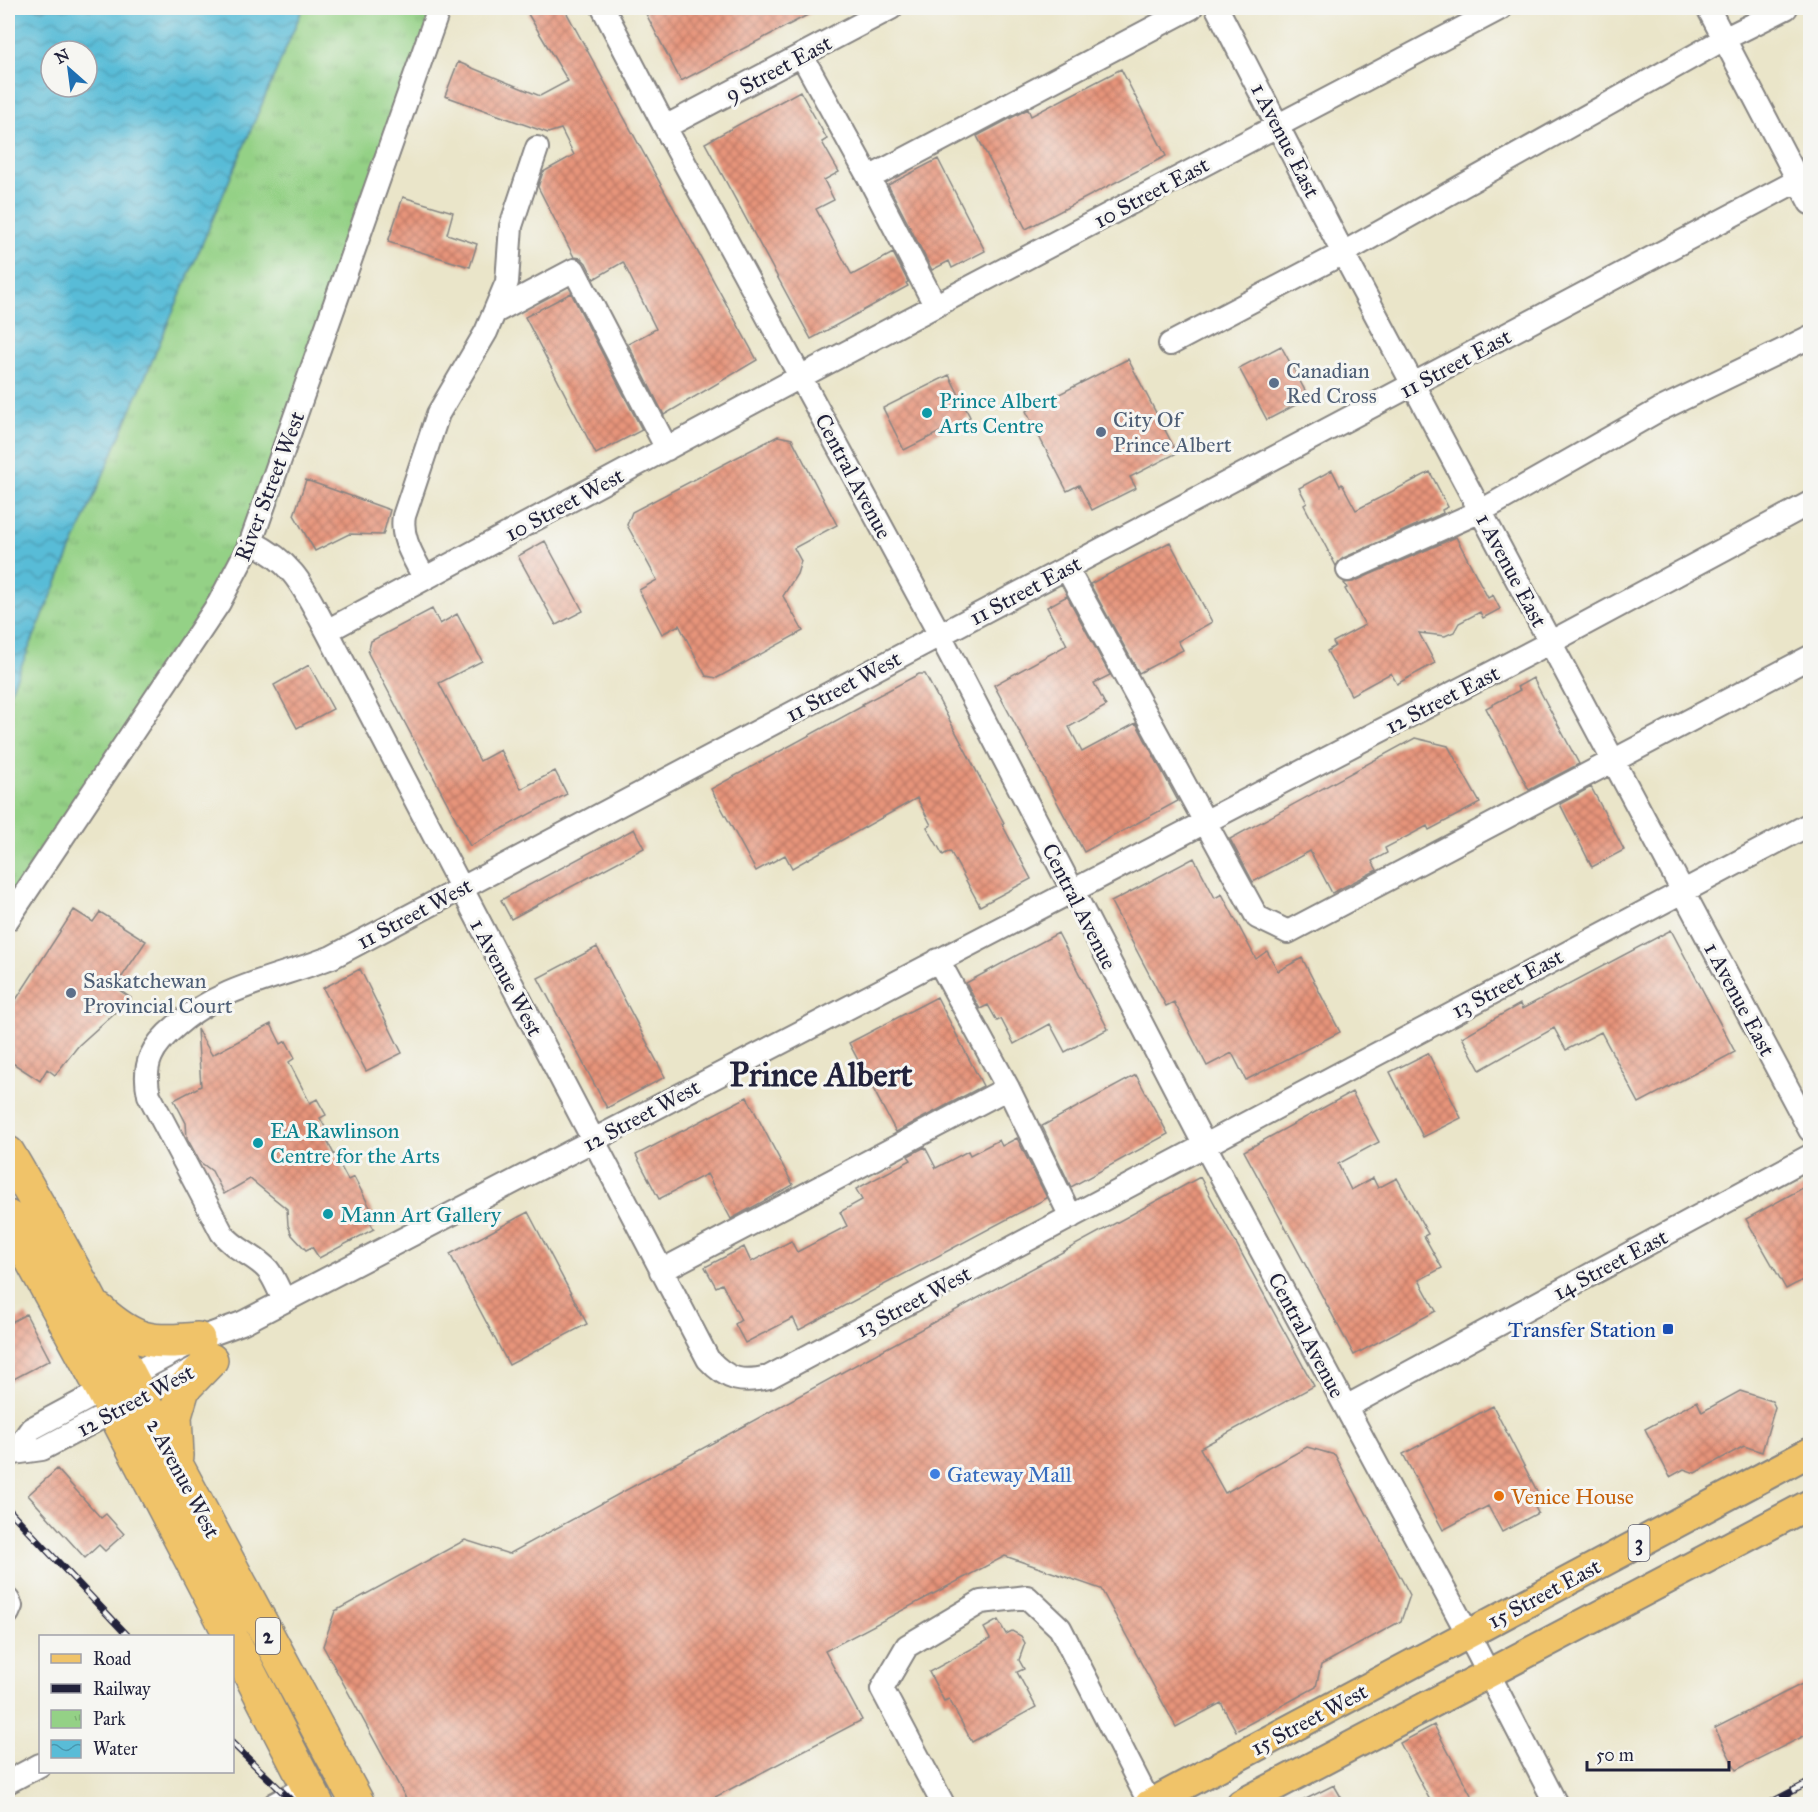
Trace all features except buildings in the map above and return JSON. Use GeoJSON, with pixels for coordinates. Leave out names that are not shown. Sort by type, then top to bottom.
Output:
{"type":"FeatureCollection","features":[{"type":"Feature","properties":{"kind":"highway","name":"2 Avenue West"},"geometry":{"type":"LineString","coordinates":[[8,1153],[95,1307],[121,1393],[228,1635]]}},
{"type":"Feature","properties":{"kind":"highway","name":"2 Avenue West"},"geometry":{"type":"LineString","coordinates":[[8,1217],[121,1393],[178,1467],[358,1804]]}},
{"type":"Feature","properties":{"kind":"highway"},"geometry":{"type":"LineString","coordinates":[[95,1307],[129,1334],[143,1339],[205,1349],[183,1389],[175,1416],[178,1467]]}},
{"type":"Feature","properties":{"kind":"highway","name":"2 Avenue West"},"geometry":{"type":"LineString","coordinates":[[235,1650],[313,1796]]}},
{"type":"Feature","properties":{"kind":"main road","name":"15 Street East"},"geometry":{"type":"LineString","coordinates":[[1468,1634],[1810,1452]]}},
{"type":"Feature","properties":{"kind":"main road","name":"15 Street East"},"geometry":{"type":"LineString","coordinates":[[1489,1675],[1810,1504]]}},
{"type":"Feature","properties":{"kind":"main road","name":"15 Street West"},"geometry":{"type":"LineString","coordinates":[[1149,1804],[1468,1634]]}},
{"type":"Feature","properties":{"kind":"main road","name":"15 Street West"},"geometry":{"type":"LineString","coordinates":[[1241,1804],[1489,1675]]}},
{"type":"Feature","properties":{"kind":"street","name":"River Street West"},"geometry":{"type":"LineString","coordinates":[[8,918],[214,612],[251,542],[439,8]]}},
{"type":"Feature","properties":{"kind":"street","name":"Central Avenue"},"geometry":{"type":"LineString","coordinates":[[603,8],[940,635],[1204,1144],[1468,1634],[1556,1804]]}},
{"type":"Feature","properties":{"kind":"street","name":"9 Street East"},"geometry":{"type":"LineString","coordinates":[[665,127],[891,8]]}},
{"type":"Feature","properties":{"kind":"street"},"geometry":{"type":"LineString","coordinates":[[869,178],[1191,8]]}},
{"type":"Feature","properties":{"kind":"street","name":"1 Avenue East"},"geometry":{"type":"LineString","coordinates":[[1217,8],[1343,253],[1810,1130]]}},
{"type":"Feature","properties":{"kind":"street","name":"10 Street East"},"geometry":{"type":"LineString","coordinates":[[800,377],[1501,8]]}},
{"type":"Feature","properties":{"kind":"street"},"geometry":{"type":"LineString","coordinates":[[1708,8],[1805,178],[1810,203]]}},
{"type":"Feature","properties":{"kind":"street"},"geometry":{"type":"LineString","coordinates":[[1170,344],[1343,253],[1724,39],[1786,8]]}},
{"type":"Feature","properties":{"kind":"street"},"geometry":{"type":"LineString","coordinates":[[802,56],[869,178],[935,306]]}},
{"type":"Feature","properties":{"kind":"street"},"geometry":{"type":"LineString","coordinates":[[424,578],[404,538],[402,526],[404,516],[438,414],[475,353],[507,282],[511,226],[537,148]]}},
{"type":"Feature","properties":{"kind":"street","name":"11 Street East"},"geometry":{"type":"LineString","coordinates":[[940,635],[1805,178]]}},
{"type":"Feature","properties":{"kind":"street"},"geometry":{"type":"LineString","coordinates":[[495,312],[574,270],[667,448]]}},
{"type":"Feature","properties":{"kind":"street"},"geometry":{"type":"LineString","coordinates":[[1348,570],[1481,511],[1659,410],[1810,337]]}},
{"type":"Feature","properties":{"kind":"street","name":"10 Street West"},"geometry":{"type":"LineString","coordinates":[[327,631],[800,377]]}},
{"type":"Feature","properties":{"kind":"street","name":"12 Street East"},"geometry":{"type":"LineString","coordinates":[[1071,891],[1551,642],[1810,504]]}},
{"type":"Feature","properties":{"kind":"street","name":"1 Avenue West"},"geometry":{"type":"LineString","coordinates":[[251,542],[274,554],[295,574],[327,631],[661,1271]]}},
{"type":"Feature","properties":{"kind":"street"},"geometry":{"type":"LineString","coordinates":[[1067,569],[1257,917],[1288,932],[1810,657]]}},
{"type":"Feature","properties":{"kind":"street","name":"11 Street West"},"geometry":{"type":"LineString","coordinates":[[284,1300],[268,1270],[227,1240],[217,1225],[149,1095],[146,1081],[150,1057],[158,1043],[175,1026],[217,997],[256,981],[332,957],[940,635]]}},
{"type":"Feature","properties":{"kind":"street","name":"13 Street East"},"geometry":{"type":"LineString","coordinates":[[1204,1144],[1810,824]]}},
{"type":"Feature","properties":{"kind":"street","name":"12 Street West"},"geometry":{"type":"LineString","coordinates":[[11,1455],[31,1429],[121,1393],[205,1349],[242,1323],[284,1300],[1071,891]]}},
{"type":"Feature","properties":{"kind":"street"},"geometry":{"type":"LineString","coordinates":[[938,960],[1008,1088],[1071,1217]]}},
{"type":"Feature","properties":{"kind":"street"},"geometry":{"type":"LineString","coordinates":[[661,1271],[1008,1088]]}},
{"type":"Feature","properties":{"kind":"street","name":"13 Street West"},"geometry":{"type":"LineString","coordinates":[[661,1271],[708,1359],[718,1371],[734,1379],[752,1381],[769,1377],[1204,1144]]}},
{"type":"Feature","properties":{"kind":"street","name":"14 Street East"},"geometry":{"type":"LineString","coordinates":[[1346,1407],[1810,1156]]}},
{"type":"Feature","properties":{"kind":"street"},"geometry":{"type":"LineString","coordinates":[[943,1804],[882,1689],[907,1646],[981,1602],[1027,1597],[1060,1628],[1149,1804]]}},
{"type":"Feature","properties":{"kind":"street"},"geometry":{"type":"LineString","coordinates":[[8,1600],[11,1606],[8,1613]]}},
{"type":"Feature","properties":{"kind":"street"},"geometry":{"type":"LineString","coordinates":[[8,1782],[39,1766]]}},
{"type":"Feature","properties":{"kind":"street"},"geometry":{"type":"LineString","coordinates":[[275,1804],[313,1796]]}},
{"type":"Feature","properties":{"kind":"green space"},"geometry":{"type":"Polygon","coordinates":[[[303,8],[441,8],[263,533],[8,908],[8,697],[303,8]]]}},
{"type":"Feature","properties":{"kind":"water"},"geometry":{"type":"Polygon","coordinates":[[[8,8],[303,8],[8,697],[8,8]]]}},
{"type":"Feature","properties":{"kind":"railway"},"geometry":{"type":"LineString","coordinates":[[8,1509],[127,1635]]}},
{"type":"Feature","properties":{"kind":"railway"},"geometry":{"type":"LineString","coordinates":[[234,1745],[295,1804]]}},
{"type":"Feature","properties":{"kind":"railway"},"geometry":{"type":"LineString","coordinates":[[1768,1804],[1810,1782]]}},
{"type":"Feature","properties":{"kind":"place","name":"Canadian Red Cross"},"geometry":{"type":"Point","coordinates":[1274,383]}},
{"type":"Feature","properties":{"kind":"place","name":"Prince Albert Arts Centre"},"geometry":{"type":"Point","coordinates":[927,413]}},
{"type":"Feature","properties":{"kind":"place","name":"City Of Prince Albert"},"geometry":{"type":"Point","coordinates":[1101,432]}},
{"type":"Feature","properties":{"kind":"place","name":"Saskatchewan Provincial Court"},"geometry":{"type":"Point","coordinates":[71,993]}},
{"type":"Feature","properties":{"kind":"place","name":"EA Rawlinson Centre for the Arts"},"geometry":{"type":"Point","coordinates":[258,1143]}},
{"type":"Feature","properties":{"kind":"place","name":"Mann Art Gallery"},"geometry":{"type":"Point","coordinates":[328,1214]}},
{"type":"Feature","properties":{"kind":"place","name":"Transfer Station"},"geometry":{"type":"Point","coordinates":[1668,1329]}},
{"type":"Feature","properties":{"kind":"place","name":"Gateway Mall"},"geometry":{"type":"Point","coordinates":[935,1474]}},
{"type":"Feature","properties":{"kind":"place","name":"Venice House"},"geometry":{"type":"Point","coordinates":[1499,1496]}},
{"type":"Feature","properties":{"kind":"district","name":"Prince Albert"},"geometry":{"type":"Point","coordinates":[821,1074]}}]}
